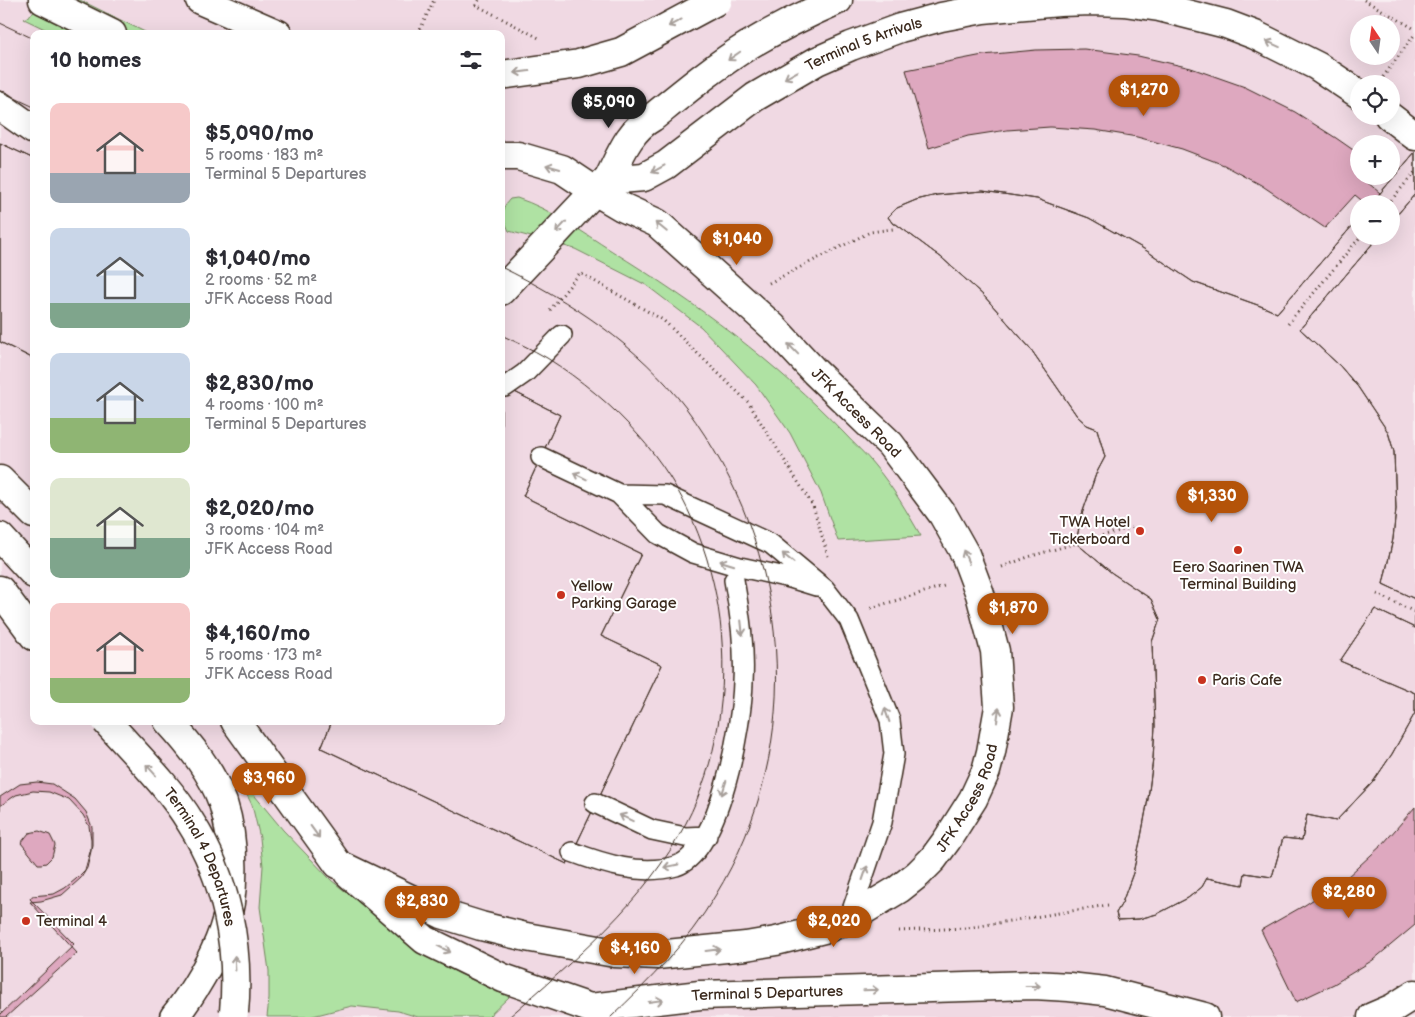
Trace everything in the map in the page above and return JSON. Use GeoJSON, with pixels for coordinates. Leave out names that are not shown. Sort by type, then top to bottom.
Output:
{"type":"FeatureCollection","features":[{"type":"Feature","properties":{"kind":"main road"},"geometry":{"type":"LineString","coordinates":[[43,0],[104,30]]}},
{"type":"Feature","properties":{"kind":"main road"},"geometry":{"type":"LineString","coordinates":[[200,0],[269,30]]}},
{"type":"Feature","properties":{"kind":"main road"},"geometry":{"type":"LineString","coordinates":[[505,74],[579,64],[621,52],[718,0]]}},
{"type":"Feature","properties":{"kind":"main road"},"geometry":{"type":"LineString","coordinates":[[505,287],[601,186],[627,140],[643,122],[748,46],[785,25],[838,0]]}},
{"type":"Feature","properties":{"kind":"main road","name":"Terminal 5 Arrivals"},"geometry":{"type":"LineString","coordinates":[[601,186],[644,177],[666,165],[755,98],[817,61],[900,28],[941,17],[984,9],[1058,2],[1093,1],[1124,2],[1159,7],[1226,24],[1256,35],[1317,66],[1350,88]]}},
{"type":"Feature","properties":{"kind":"main road"},"geometry":{"type":"LineString","coordinates":[[0,106],[30,127]]}},
{"type":"Feature","properties":{"kind":"main road"},"geometry":{"type":"LineString","coordinates":[[1400,124],[1415,136]]}},
{"type":"Feature","properties":{"kind":"main road","name":"JFK Access Road"},"geometry":{"type":"LineString","coordinates":[[238,725],[338,864],[442,914],[481,926],[615,953],[656,956],[776,941],[828,928],[849,919],[899,889],[933,859],[960,822],[986,772],[999,707],[995,651],[966,554],[943,515],[906,465],[878,432],[815,372],[773,327],[657,223],[622,207],[601,186],[562,169],[518,156],[505,156]]}},
{"type":"Feature","properties":{"kind":"main road"},"geometry":{"type":"LineString","coordinates":[[0,480],[30,510]]}},
{"type":"Feature","properties":{"kind":"main road"},"geometry":{"type":"LineString","coordinates":[[0,537],[30,570]]}},
{"type":"Feature","properties":{"kind":"main road"},"geometry":{"type":"LineString","coordinates":[[0,590],[30,631]]}},
{"type":"Feature","properties":{"kind":"main road","name":"Terminal 4 Departures"},"geometry":{"type":"LineString","coordinates":[[110,725],[157,777],[191,822],[206,848],[216,874],[231,928],[235,956],[236,987],[233,1017]]}},
{"type":"Feature","properties":{"kind":"main road"},"geometry":{"type":"LineString","coordinates":[[171,725],[199,758],[223,803],[232,852],[232,882],[229,907],[223,931],[196,984],[174,1017]]}},
{"type":"Feature","properties":{"kind":"main road","name":"Terminal 5 Departures"},"geometry":{"type":"LineString","coordinates":[[338,864],[425,940],[503,978],[590,1008],[700,995],[1026,985],[1060,986],[1105,991],[1205,1017]]}},
{"type":"Feature","properties":{"kind":"main road"},"geometry":{"type":"LineString","coordinates":[[1372,1017],[1393,1008],[1415,994]]}},
{"type":"Feature","properties":{"kind":"main road"},"geometry":{"type":"LineString","coordinates":[[590,1008],[631,1017]]}},
{"type":"Feature","properties":{"kind":"lane"},"geometry":{"type":"LineString","coordinates":[[505,387],[532,367],[562,335]]}},
{"type":"Feature","properties":{"kind":"lane"},"geometry":{"type":"LineString","coordinates":[[541,457],[619,494],[658,534],[694,553],[740,568],[790,578],[825,589]]}},
{"type":"Feature","properties":{"kind":"lane"},"geometry":{"type":"LineString","coordinates":[[619,494],[665,495],[771,544],[825,589],[849,620],[890,720],[894,754],[882,822],[849,919]]}},
{"type":"Feature","properties":{"kind":"lane"},"geometry":{"type":"LineString","coordinates":[[572,852],[597,861],[629,868],[653,869],[677,866],[693,855],[706,836],[728,774],[741,711],[743,642],[734,580]]}},
{"type":"Feature","properties":{"kind":"lane"},"geometry":{"type":"LineString","coordinates":[[596,803],[652,830],[685,837],[706,836]]}},
{"type":"Feature","properties":{"kind":"path"},"geometry":{"type":"LineString","coordinates":[[420,30],[434,0]]}},
{"type":"Feature","properties":{"kind":"path"},"geometry":{"type":"LineString","coordinates":[[476,5],[479,0]]}},
{"type":"Feature","properties":{"kind":"path"},"geometry":{"type":"LineString","coordinates":[[1364,0],[1415,29]]}},
{"type":"Feature","properties":{"kind":"path"},"geometry":{"type":"LineString","coordinates":[[1385,75],[1415,34]]}},
{"type":"Feature","properties":{"kind":"path"},"geometry":{"type":"LineString","coordinates":[[1396,195],[1415,172]]}},
{"type":"Feature","properties":{"kind":"path"},"geometry":{"type":"LineString","coordinates":[[762,283],[769,284],[870,232],[894,229]]}},
{"type":"Feature","properties":{"kind":"path"},"geometry":{"type":"LineString","coordinates":[[1288,324],[1354,245]]}},
{"type":"Feature","properties":{"kind":"path"},"geometry":{"type":"LineString","coordinates":[[544,318],[580,273],[663,320],[748,402],[813,506],[830,560]]}},
{"type":"Feature","properties":{"kind":"path"},"geometry":{"type":"LineString","coordinates":[[865,609],[974,576],[1028,557],[1133,527]]}},
{"type":"Feature","properties":{"kind":"path"},"geometry":{"type":"LineString","coordinates":[[1377,594],[1415,612]]}},
{"type":"Feature","properties":{"kind":"path"},"geometry":{"type":"LineString","coordinates":[[899,931],[967,928],[1108,905]]}},
{"type":"Feature","properties":{"kind":"shaded area"},"geometry":{"type":"Polygon","coordinates":[[[0,0],[1415,0],[1415,1017],[0,1017],[0,0]]]}},
{"type":"Feature","properties":{"kind":"green space"},"geometry":{"type":"Polygon","coordinates":[[[52,0],[80,0],[141,30],[47,30],[24,19],[52,0]]]}},
{"type":"Feature","properties":{"kind":"green space"},"geometry":{"type":"Polygon","coordinates":[[[517,198],[542,208],[578,229],[674,291],[763,358],[818,407],[868,457],[894,491],[921,536],[838,541],[821,493],[790,433],[756,385],[701,327],[646,285],[575,249],[509,231],[505,221],[505,206],[510,199],[517,198]]]}},
{"type":"Feature","properties":{"kind":"green space"},"geometry":{"type":"Polygon","coordinates":[[[236,773],[283,830],[331,880],[416,948],[458,973],[509,997],[488,1017],[418,1017],[398,1011],[352,1006],[309,1017],[267,1017],[269,971],[260,907],[263,866],[260,838],[252,805],[236,773]]]}},
{"type":"Feature","properties":{"kind":"building"},"geometry":{"type":"Polygon","coordinates":[[[1084,49],[1138,56],[1191,68],[1245,87],[1295,112],[1350,148],[1350,185],[1371,185],[1380,193],[1378,195],[1350,195],[1350,200],[1325,228],[1261,185],[1224,165],[1182,149],[1137,137],[1095,130],[1050,127],[1007,130],[968,136],[929,148],[906,70],[983,55],[1036,50],[1084,49]]]}},
{"type":"Feature","properties":{"kind":"building"},"geometry":{"type":"Polygon","coordinates":[[[0,143],[30,157],[30,357],[0,342],[0,143]]]}},
{"type":"Feature","properties":{"kind":"building"},"geometry":{"type":"Polygon","coordinates":[[[0,143],[30,157],[30,357],[0,342],[0,143]]]}},
{"type":"Feature","properties":{"kind":"building"},"geometry":{"type":"Polygon","coordinates":[[[1415,152],[1415,194],[1400,212],[1400,195],[1379,195],[1387,185],[1400,185],[1400,170],[1415,152]]]}},
{"type":"Feature","properties":{"kind":"building"},"geometry":{"type":"Polygon","coordinates":[[[1415,152],[1415,194],[1400,212],[1400,195],[1379,195],[1387,185],[1400,185],[1400,170],[1415,152]]]}},
{"type":"Feature","properties":{"kind":"building","name":"Eero Saarinen TWA Terminal Building"},"geometry":{"type":"Polygon","coordinates":[[[983,191],[1037,199],[1089,218],[1144,249],[1193,282],[1277,313],[1350,228],[1350,245],[1371,245],[1300,329],[1340,366],[1358,387],[1388,432],[1394,452],[1396,509],[1393,539],[1383,584],[1415,599],[1415,628],[1375,609],[1340,661],[1415,693],[1415,713],[1392,754],[1373,782],[1336,821],[1307,815],[1302,840],[1283,838],[1272,877],[1245,873],[1243,885],[1207,878],[1202,887],[1188,898],[1157,914],[1139,919],[1118,920],[1116,913],[1122,903],[1133,873],[1148,799],[1155,726],[1152,642],[1160,619],[1151,599],[1112,573],[1076,543],[1081,517],[1096,474],[1105,457],[1097,429],[1087,425],[1077,416],[1030,348],[984,296],[942,258],[896,224],[893,224],[888,217],[897,208],[916,200],[937,195],[983,191]]]}},
{"type":"Feature","properties":{"kind":"building","name":"Eero Saarinen TWA Terminal Building"},"geometry":{"type":"Polygon","coordinates":[[[983,191],[1037,199],[1089,218],[1144,249],[1193,282],[1277,313],[1350,228],[1350,245],[1371,245],[1300,329],[1340,366],[1358,387],[1388,432],[1394,452],[1396,509],[1393,539],[1383,584],[1415,599],[1415,628],[1375,609],[1340,661],[1415,693],[1415,713],[1392,754],[1373,782],[1336,821],[1307,815],[1302,840],[1283,838],[1272,877],[1245,873],[1243,885],[1207,878],[1202,887],[1188,898],[1157,914],[1139,919],[1118,920],[1116,913],[1122,903],[1133,873],[1148,799],[1155,726],[1152,642],[1160,619],[1151,599],[1112,573],[1076,543],[1081,517],[1096,474],[1105,457],[1097,429],[1087,425],[1077,416],[1030,348],[984,296],[942,258],[896,224],[893,224],[888,217],[897,208],[916,200],[937,195],[983,191]]]}},
{"type":"Feature","properties":{"kind":"building","name":"Yellow Parking Garage"},"geometry":{"type":"Polygon","coordinates":[[[505,387],[560,415],[523,496],[641,554],[601,636],[662,665],[567,864],[321,748],[330,725],[505,725],[505,387]]]}},
{"type":"Feature","properties":{"kind":"building","name":"Yellow Parking Garage"},"geometry":{"type":"Polygon","coordinates":[[[505,387],[560,415],[523,496],[641,554],[601,636],[662,665],[567,864],[321,748],[330,725],[505,725],[505,387]]]}},
{"type":"Feature","properties":{"kind":"building","name":"Terminal 4"},"geometry":{"type":"Polygon","coordinates":[[[37,782],[52,784],[75,799],[86,812],[92,827],[92,845],[85,870],[76,879],[54,894],[32,896],[30,899],[74,944],[0,1015],[0,797],[20,784],[37,782]]]}},
{"type":"Feature","properties":{"kind":"building","name":"Terminal 4"},"geometry":{"type":"Polygon","coordinates":[[[33,791],[49,792],[69,800],[83,815],[89,826],[91,851],[87,868],[81,878],[62,895],[30,902],[77,953],[6,1017],[0,1017],[0,806],[16,795],[33,791]],[[39,831],[29,833],[21,843],[38,864],[46,863],[52,857],[55,845],[50,835],[39,831]]]}},
{"type":"Feature","properties":{"kind":"building"},"geometry":{"type":"Polygon","coordinates":[[[1415,807],[1415,925],[1373,960],[1334,984],[1296,1002],[1261,930],[1305,905],[1346,878],[1383,844],[1415,807]]]}},
{"type":"Feature","properties":{"kind":"tram line"},"geometry":{"type":"LineString","coordinates":[[0,23],[30,37]]}},
{"type":"Feature","properties":{"kind":"tram line"},"geometry":{"type":"LineString","coordinates":[[0,91],[30,105]]}},
{"type":"Feature","properties":{"kind":"tram line"},"geometry":{"type":"LineString","coordinates":[[505,269],[553,295],[602,327],[647,365],[686,408],[722,463],[748,523],[767,584],[776,648],[775,712],[765,775],[745,837],[715,896],[693,929],[654,975],[611,1017]]}},
{"type":"Feature","properties":{"kind":"tram line"},"geometry":{"type":"LineString","coordinates":[[505,337],[547,358],[595,393],[638,435],[669,476],[693,522],[710,570],[720,622],[723,674],[718,725],[706,775],[686,823],[670,851],[630,904],[607,928],[509,1017]]}},
{"type":"Feature","properties":{"kind":"place","name":"TWA Hotel Tickerboard"},"geometry":{"type":"Point","coordinates":[1140,531]}},
{"type":"Feature","properties":{"kind":"place","name":"Eero Saarinen TWA Terminal Building"},"geometry":{"type":"Point","coordinates":[1238,550]}},
{"type":"Feature","properties":{"kind":"place","name":"Yellow Parking Garage"},"geometry":{"type":"Point","coordinates":[561,595]}},
{"type":"Feature","properties":{"kind":"place","name":"Paris Cafe"},"geometry":{"type":"Point","coordinates":[1202,680]}},
{"type":"Feature","properties":{"kind":"place","name":"Terminal 4"},"geometry":{"type":"Point","coordinates":[26,921]}}]}
